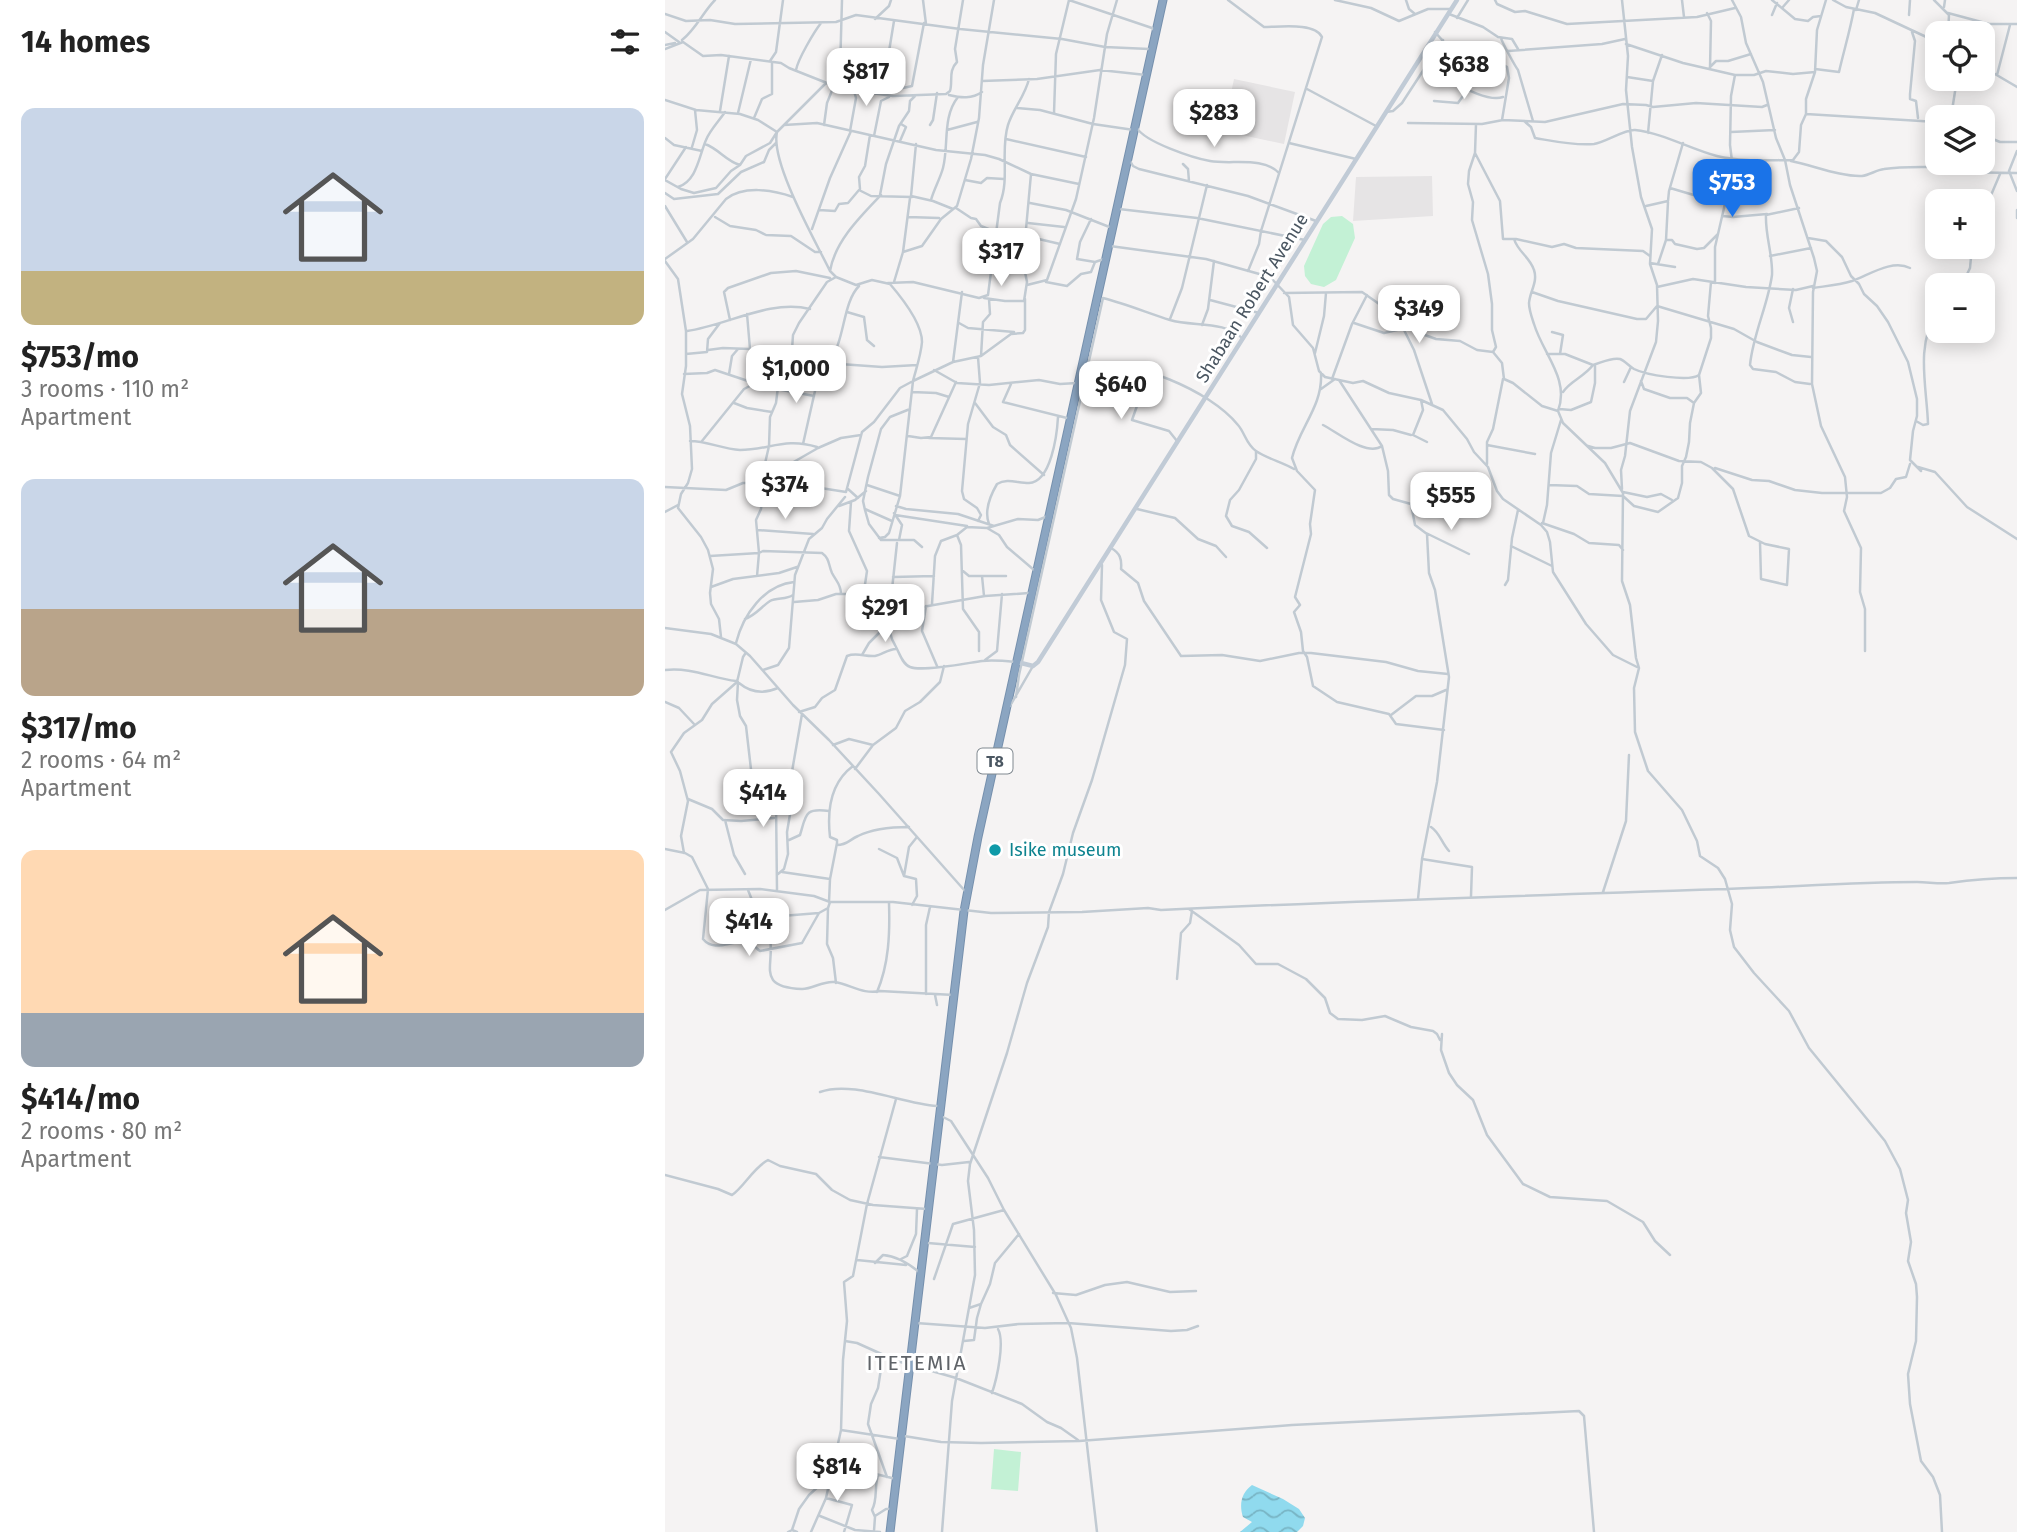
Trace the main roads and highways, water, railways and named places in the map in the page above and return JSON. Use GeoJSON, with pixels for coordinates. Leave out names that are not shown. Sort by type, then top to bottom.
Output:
{"type":"FeatureCollection","features":[{"type":"Feature","properties":{"kind":"highway","name":"T8"},"geometry":{"type":"LineString","coordinates":[[890,1532],[967,893],[1049,515],[1101,295],[1112,228],[1163,0]]}},
{"type":"Feature","properties":{"kind":"water"},"geometry":{"type":"Polygon","coordinates":[[[1252,1485],[1299,1509],[1305,1518],[1303,1526],[1297,1532],[1240,1532],[1252,1522],[1243,1517],[1241,1508],[1243,1495],[1252,1485]]]}},
{"type":"Feature","properties":{"kind":"place","name":"Isike museum"},"geometry":{"type":"Point","coordinates":[995,850]}},
{"type":"Feature","properties":{"kind":"district","name":"ITETEMIA"},"geometry":{"type":"Point","coordinates":[917,1363]}}]}
